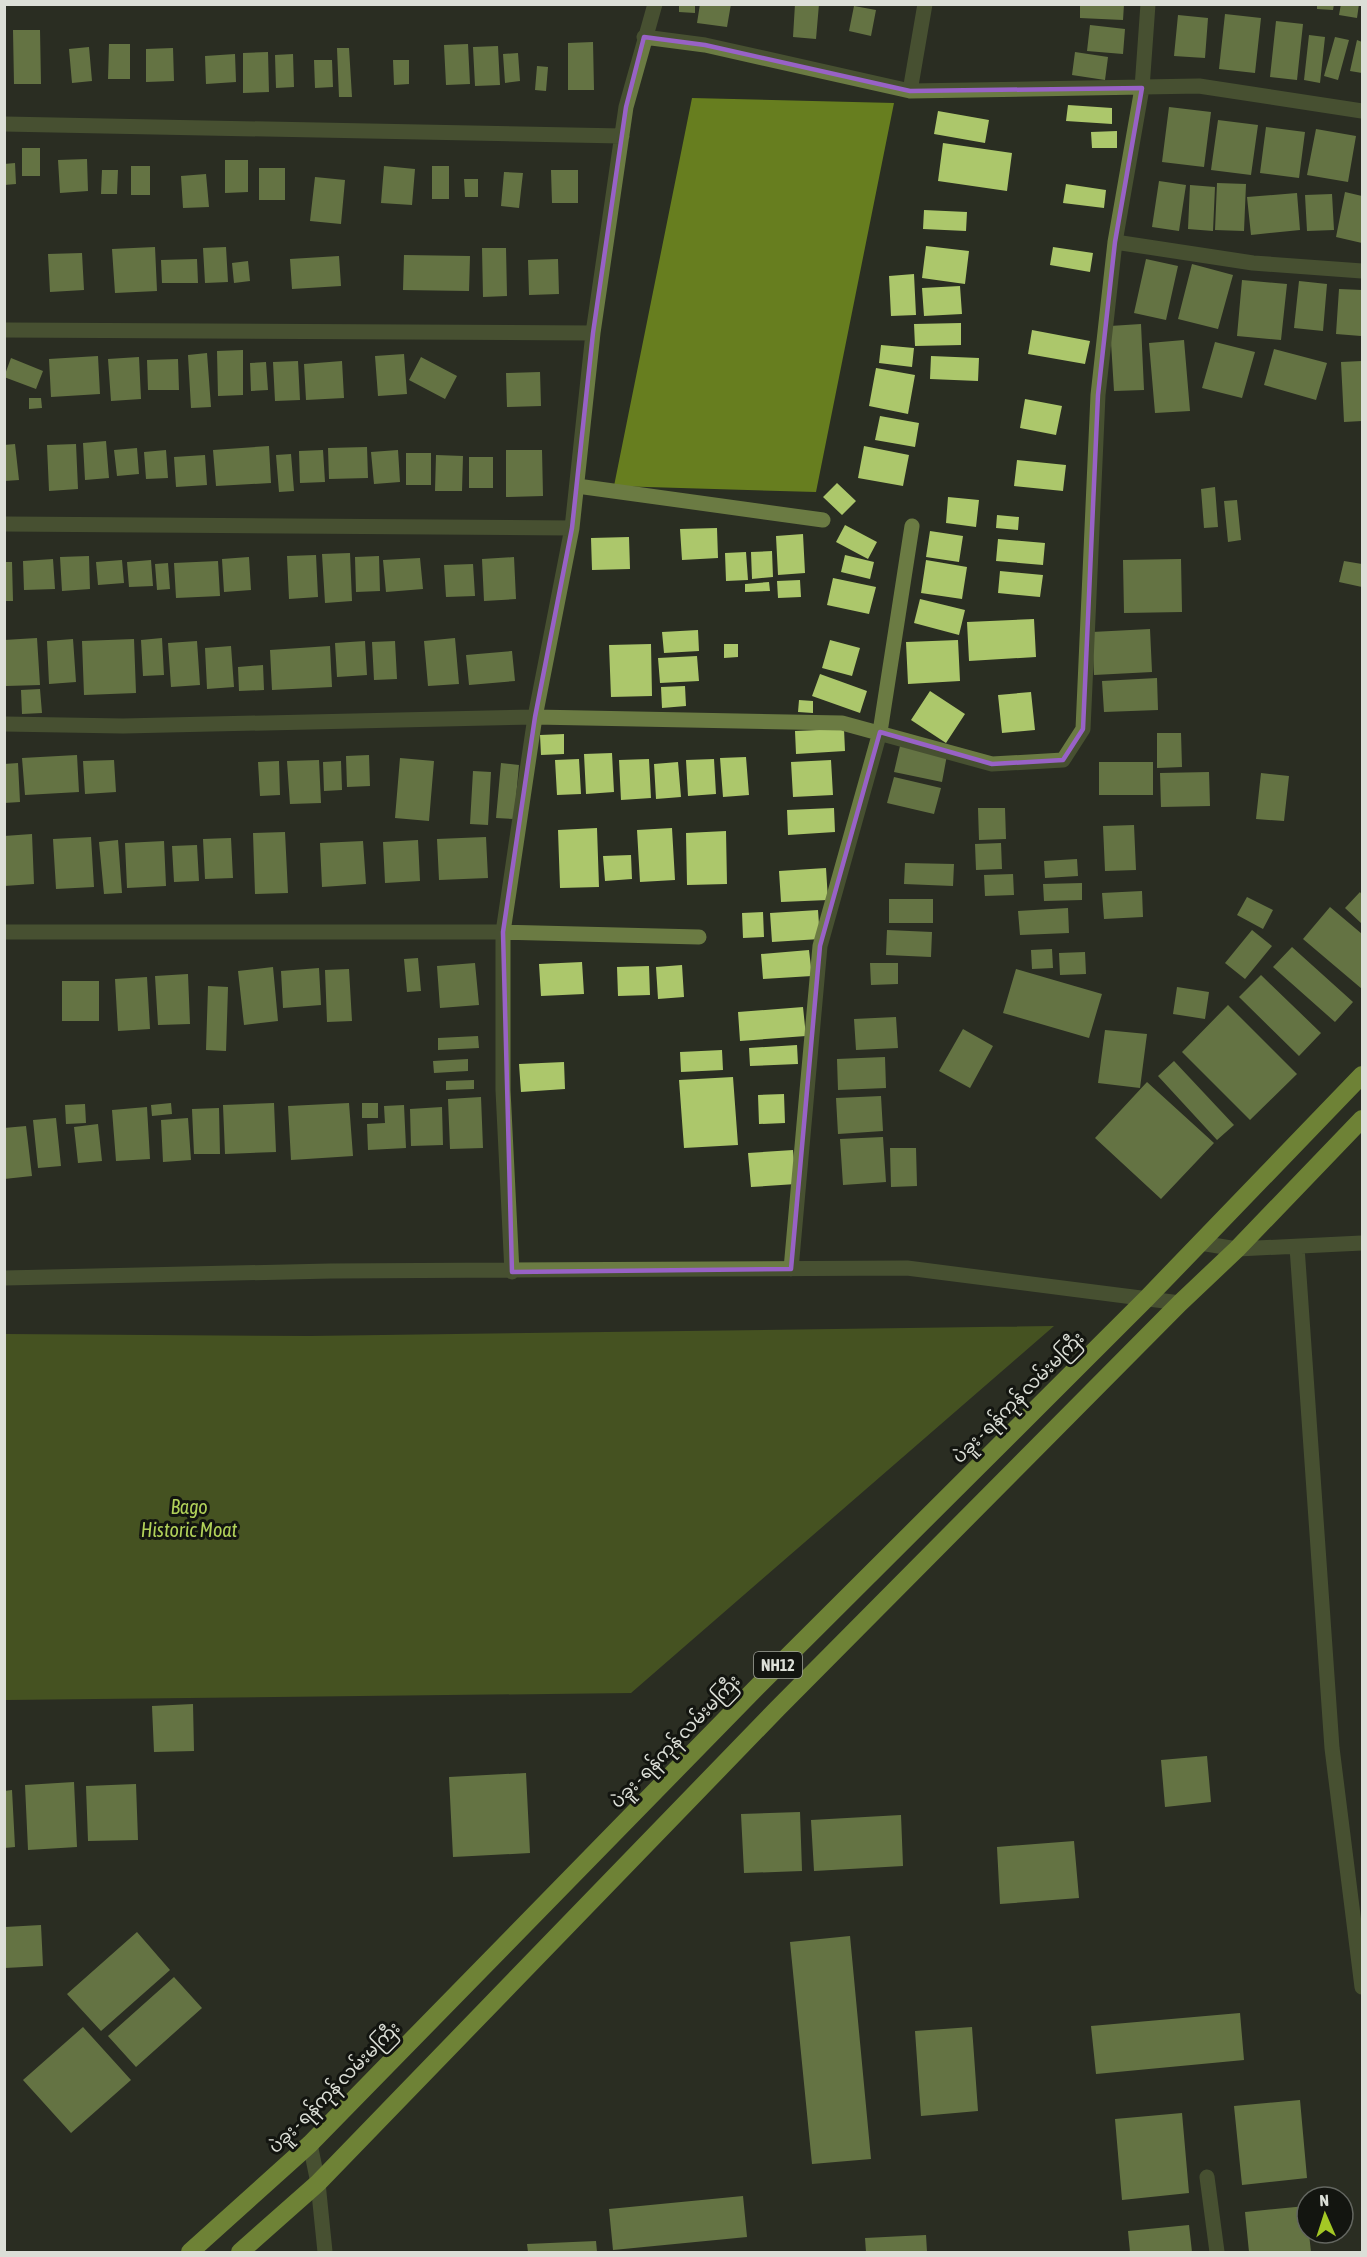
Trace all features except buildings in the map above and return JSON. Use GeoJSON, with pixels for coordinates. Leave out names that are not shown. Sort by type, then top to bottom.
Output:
{"type":"FeatureCollection","features":[{"type":"Feature","properties":{"kind":"highway","name":"ပဲခူး - ရန်ကုန် လမ်းမကြီး"},"geometry":{"type":"LineString","coordinates":[[190,2253],[310,2144],[756,1688],[1147,1298],[1362,1075]]}},
{"type":"Feature","properties":{"kind":"highway","name":"NH12"},"geometry":{"type":"LineString","coordinates":[[240,2253],[318,2183],[769,1718],[1180,1303],[1237,1250],[1362,1119]]}},
{"type":"Feature","properties":{"kind":"street"},"geometry":{"type":"LineString","coordinates":[[512,1272],[503,1090],[503,932],[535,717],[572,528],[592,333],[626,107],[655,4]]}},
{"type":"Feature","properties":{"kind":"street"},"geometry":{"type":"LineString","coordinates":[[910,91],[925,4]]}},
{"type":"Feature","properties":{"kind":"street"},"geometry":{"type":"LineString","coordinates":[[4,724],[135,725],[535,717],[842,723],[992,764],[1063,760],[1083,729],[1098,395],[1115,242],[1142,88],[1148,4]]}},
{"type":"Feature","properties":{"kind":"street"},"geometry":{"type":"LineString","coordinates":[[644,37],[705,45],[910,91],[1199,86],[1362,111]]}},
{"type":"Feature","properties":{"kind":"street"},"geometry":{"type":"LineString","coordinates":[[4,124],[622,136]]}},
{"type":"Feature","properties":{"kind":"street"},"geometry":{"type":"LineString","coordinates":[[1115,242],[1253,263],[1362,271]]}},
{"type":"Feature","properties":{"kind":"street"},"geometry":{"type":"LineString","coordinates":[[4,330],[592,333]]}},
{"type":"Feature","properties":{"kind":"street"},"geometry":{"type":"LineString","coordinates":[[577,486],[823,520]]}},
{"type":"Feature","properties":{"kind":"street"},"geometry":{"type":"LineString","coordinates":[[4,524],[572,528]]}},
{"type":"Feature","properties":{"kind":"street"},"geometry":{"type":"LineString","coordinates":[[791,1269],[820,946],[880,732],[912,526]]}},
{"type":"Feature","properties":{"kind":"street"},"geometry":{"type":"LineString","coordinates":[[4,932],[503,932],[699,937]]}},
{"type":"Feature","properties":{"kind":"street"},"geometry":{"type":"LineString","coordinates":[[1200,1244],[1237,1250],[1362,1243]]}},
{"type":"Feature","properties":{"kind":"street"},"geometry":{"type":"LineString","coordinates":[[1297,1247],[1332,1748],[1357,1889],[1362,1987]]}},
{"type":"Feature","properties":{"kind":"street"},"geometry":{"type":"LineString","coordinates":[[4,1278],[331,1271],[512,1272],[907,1268],[1180,1303]]}},
{"type":"Feature","properties":{"kind":"street"},"geometry":{"type":"LineString","coordinates":[[310,2144],[318,2183],[325,2253]]}},
{"type":"Feature","properties":{"kind":"street"},"geometry":{"type":"LineString","coordinates":[[1206,2176],[1217,2253]]}},
{"type":"Feature","properties":{"kind":"highlighted area"},"geometry":{"type":"Polygon","coordinates":[[[644,37],[705,45],[910,91],[1142,88],[1115,242],[1098,395],[1083,729],[1063,760],[992,764],[880,732],[820,946],[791,1269],[512,1272],[503,932],[535,717],[572,528],[593,333],[626,107],[644,37]]]}},
{"type":"Feature","properties":{"kind":"water"},"geometry":{"type":"Polygon","coordinates":[[[692,98],[894,103],[816,492],[614,486],[692,98]]]}},
{"type":"Feature","properties":{"kind":"water","name":"Bago Historic Moat"},"geometry":{"type":"Polygon","coordinates":[[[1054,1326],[631,1693],[5,1700],[5,1334],[310,1336],[1054,1326]]]}}]}
